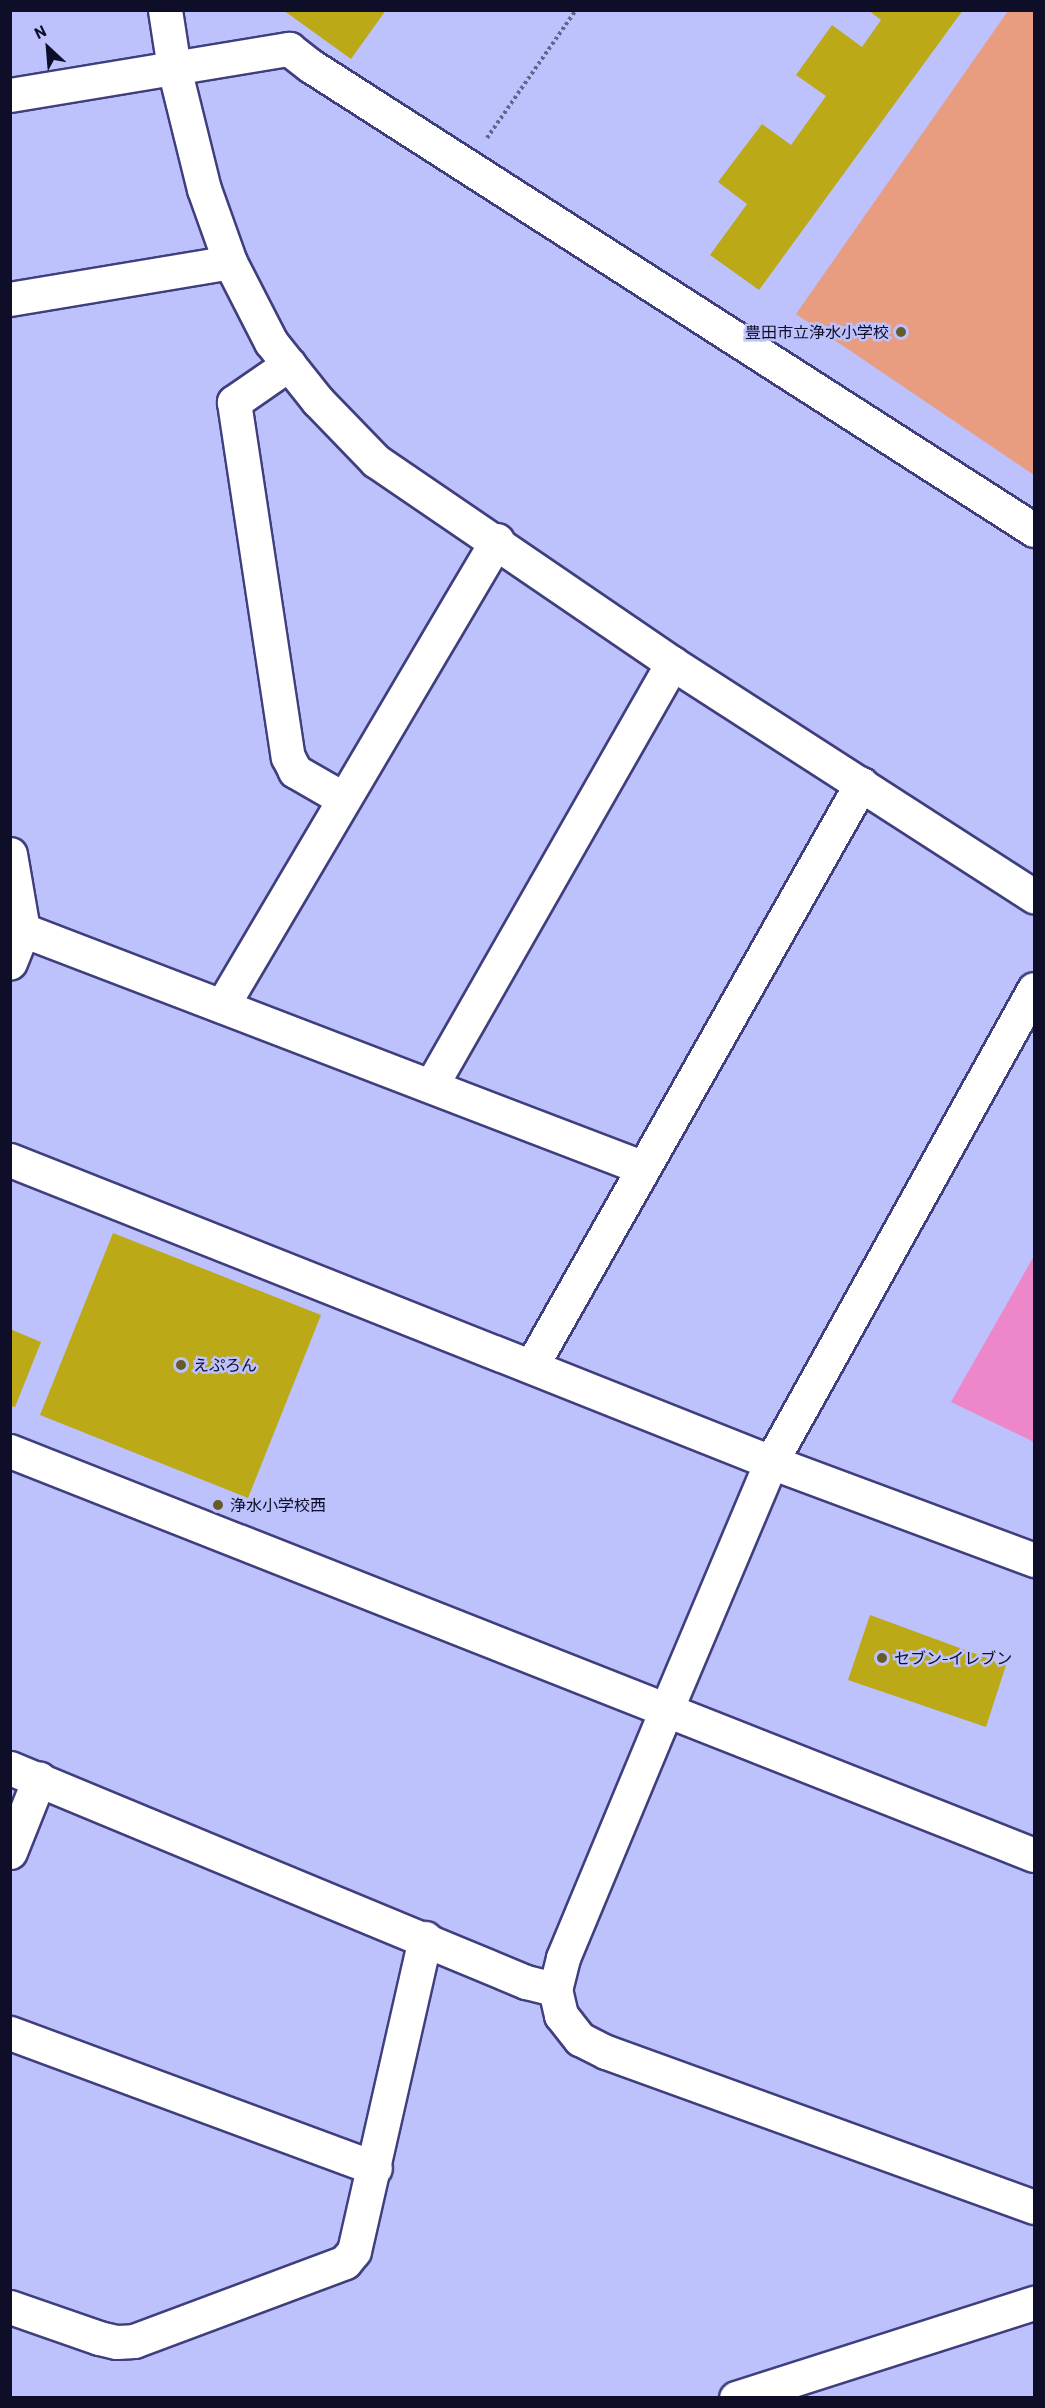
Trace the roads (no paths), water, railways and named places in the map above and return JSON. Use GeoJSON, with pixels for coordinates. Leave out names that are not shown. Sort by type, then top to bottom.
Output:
{"type":"FeatureCollection","features":[{"type":"Feature","properties":{"kind":"street"},"geometry":{"type":"LineString","coordinates":[[165,10],[174,68],[204,189],[230,262],[271,342],[318,401],[376,461],[497,540],[672,663],[1035,896]]}},
{"type":"Feature","properties":{"kind":"street"},"geometry":{"type":"LineString","coordinates":[[10,94],[289,49],[1035,530]]}},
{"type":"Feature","properties":{"kind":"street"},"geometry":{"type":"LineString","coordinates":[[10,299],[230,262]]}},
{"type":"Feature","properties":{"kind":"street"},"geometry":{"type":"LineString","coordinates":[[288,364],[234,402],[288,757],[295,771],[342,798]]}},
{"type":"Feature","properties":{"kind":"street"},"geometry":{"type":"LineString","coordinates":[[222,1006],[342,798],[497,540]]}},
{"type":"Feature","properties":{"kind":"street"},"geometry":{"type":"LineString","coordinates":[[431,1086],[672,663]]}},
{"type":"Feature","properties":{"kind":"street"},"geometry":{"type":"LineString","coordinates":[[532,1365],[641,1167],[861,784]]}},
{"type":"Feature","properties":{"kind":"street"},"geometry":{"type":"LineString","coordinates":[[10,854],[23,930],[10,962]]}},
{"type":"Feature","properties":{"kind":"street"},"geometry":{"type":"LineString","coordinates":[[23,930],[641,1167]]}},
{"type":"Feature","properties":{"kind":"street"},"geometry":{"type":"LineString","coordinates":[[1035,989],[771,1462],[563,1958],[555,1989],[561,2015],[580,2039],[606,2052],[1035,2207]]}},
{"type":"Feature","properties":{"kind":"street"},"geometry":{"type":"LineString","coordinates":[[10,1160],[532,1365],[771,1462],[1035,1560]]}},
{"type":"Feature","properties":{"kind":"street"},"geometry":{"type":"LineString","coordinates":[[10,1451],[667,1708],[1035,1855]]}},
{"type":"Feature","properties":{"kind":"street"},"geometry":{"type":"LineString","coordinates":[[10,1852],[25,1774],[425,1938],[526,1982],[555,1989]]}},
{"type":"Feature","properties":{"kind":"street"},"geometry":{"type":"LineString","coordinates":[[10,2307],[117,2343],[134,2341],[345,2262],[354,2251],[375,2168],[425,1938]]}},
{"type":"Feature","properties":{"kind":"street"},"geometry":{"type":"LineString","coordinates":[[10,2034],[375,2168]]}},
{"type":"Feature","properties":{"kind":"street"},"geometry":{"type":"LineString","coordinates":[[736,2397],[1035,2303]]}},
{"type":"Feature","properties":{"kind":"place","name":"豊田市立浄水小学校"},"geometry":{"type":"Point","coordinates":[901,332]}},
{"type":"Feature","properties":{"kind":"place","name":"えぷろん"},"geometry":{"type":"Point","coordinates":[181,1365]}},
{"type":"Feature","properties":{"kind":"place","name":"浄水小学校西"},"geometry":{"type":"Point","coordinates":[218,1505]}},
{"type":"Feature","properties":{"kind":"place","name":"セブン-イレブン"},"geometry":{"type":"Point","coordinates":[882,1658]}}]}
